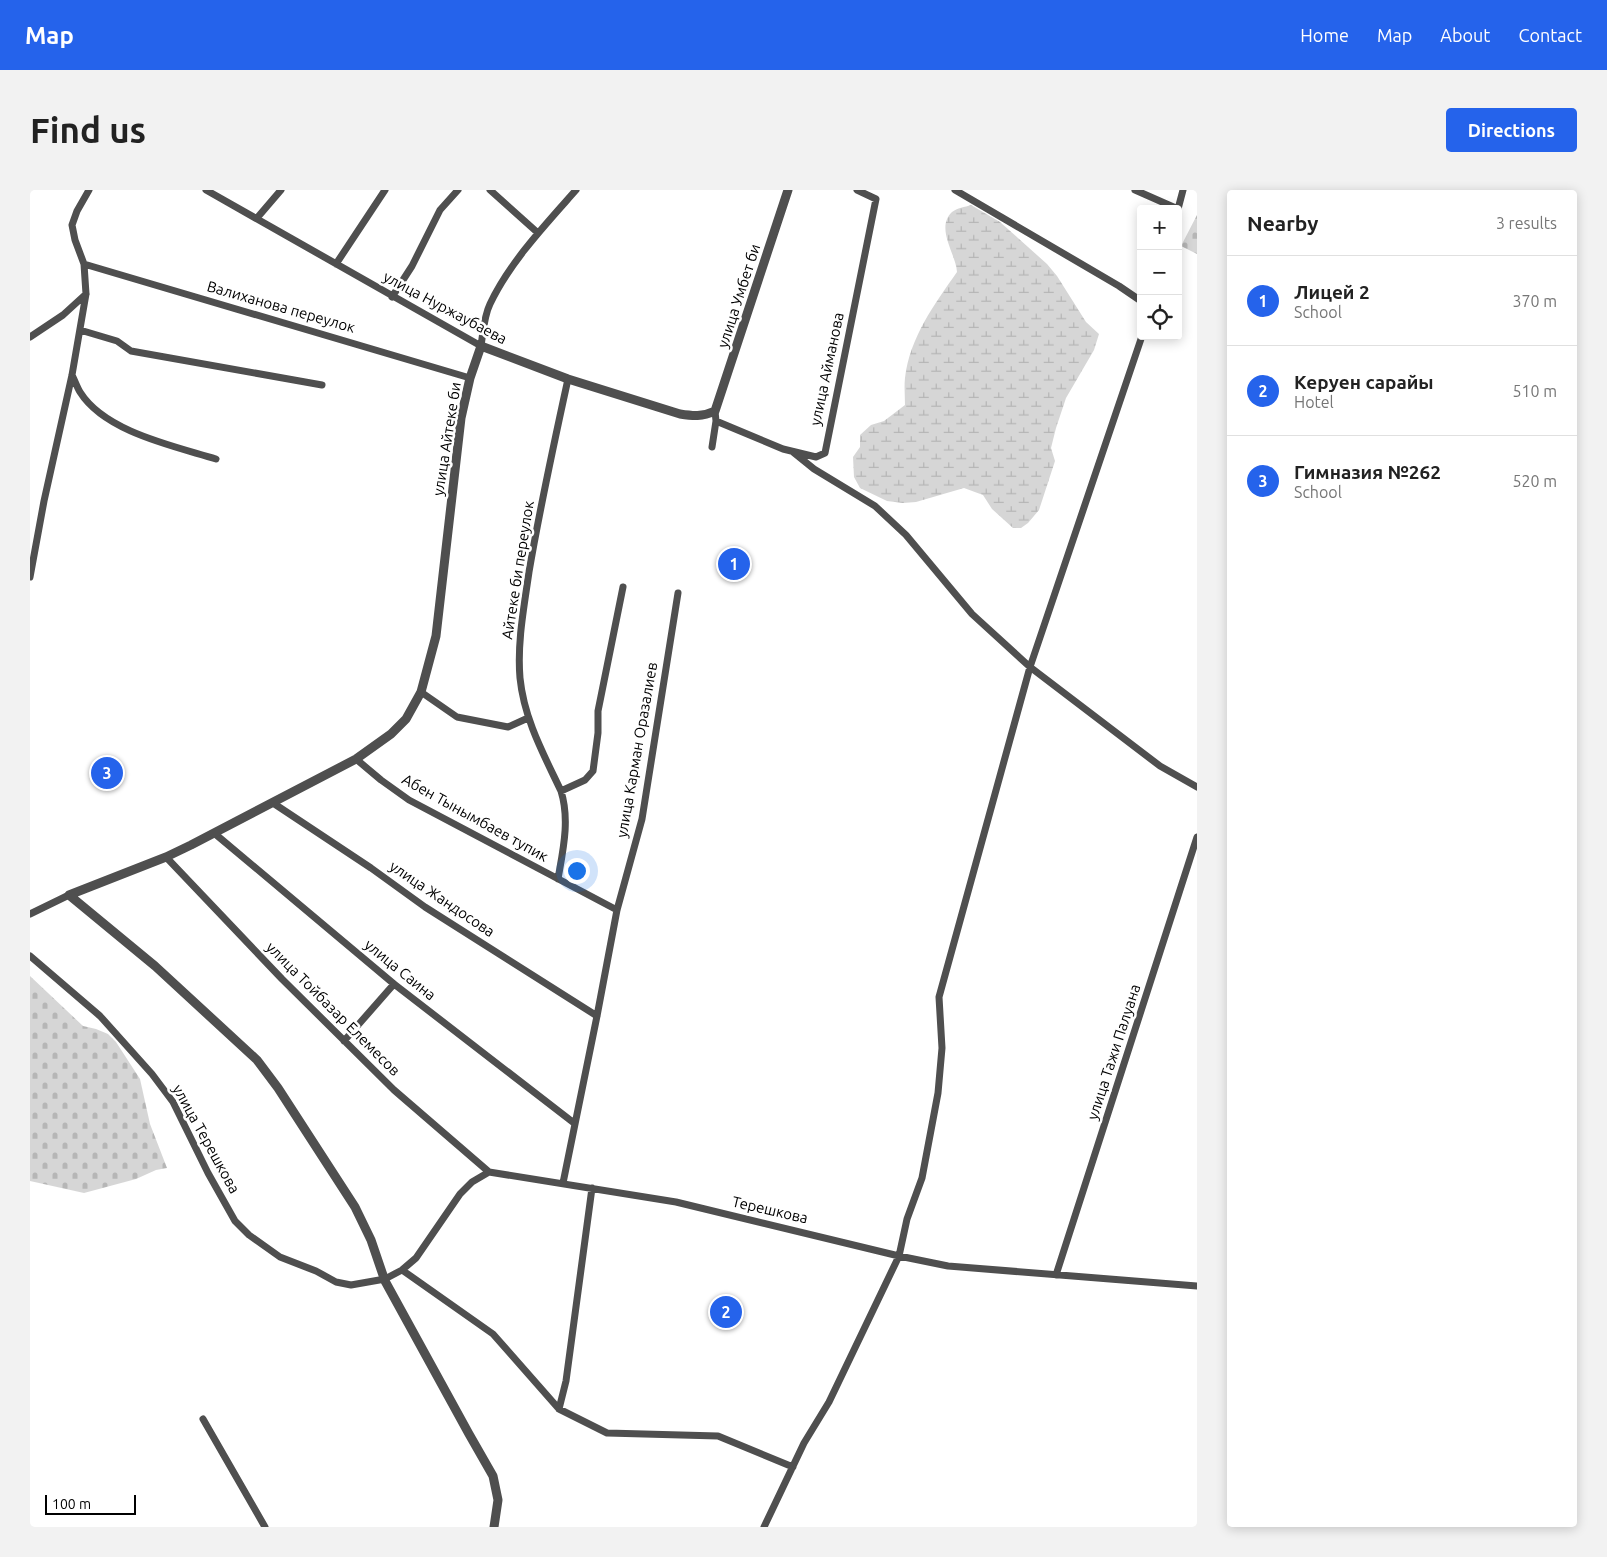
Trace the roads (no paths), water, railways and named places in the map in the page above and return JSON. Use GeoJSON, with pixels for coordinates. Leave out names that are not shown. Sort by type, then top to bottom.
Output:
{"type":"FeatureCollection","features":[{"type":"Feature","properties":{"kind":"street"},"geometry":{"type":"LineString","coordinates":[[30,577],[44,501],[72,374],[86,294],[84,264],[75,240],[72,225],[77,211],[89,190]]}},
{"type":"Feature","properties":{"kind":"street","name":"улица Нуржаубаева"},"geometry":{"type":"LineString","coordinates":[[206,190],[481,346],[568,379],[680,414],[695,417],[706,416],[715,411]]}},
{"type":"Feature","properties":{"kind":"street"},"geometry":{"type":"LineString","coordinates":[[257,218],[281,190]]}},
{"type":"Feature","properties":{"kind":"street"},"geometry":{"type":"LineString","coordinates":[[336,264],[386,190]]}},
{"type":"Feature","properties":{"kind":"street"},"geometry":{"type":"LineString","coordinates":[[392,296],[412,266],[440,210],[458,190]]}},
{"type":"Feature","properties":{"kind":"street"},"geometry":{"type":"LineString","coordinates":[[490,190],[538,233]]}},
{"type":"Feature","properties":{"kind":"street","name":"улица Айтеке би"},"geometry":{"type":"LineString","coordinates":[[70,895],[166,857],[273,803],[356,759],[391,734],[406,719],[421,692],[436,636],[461,418],[470,378],[481,346],[489,305],[516,262],[538,233],[576,190]]}},
{"type":"Feature","properties":{"kind":"street","name":"улица Умбет би"},"geometry":{"type":"LineString","coordinates":[[715,411],[788,190]]}},
{"type":"Feature","properties":{"kind":"street","name":"улица Айманова"},"geometry":{"type":"LineString","coordinates":[[716,421],[793,452],[816,457],[824,452],[876,199],[857,190]]}},
{"type":"Feature","properties":{"kind":"street"},"geometry":{"type":"LineString","coordinates":[[955,190],[1137,298]]}},
{"type":"Feature","properties":{"kind":"street"},"geometry":{"type":"LineString","coordinates":[[1134,190],[1169,205]]}},
{"type":"Feature","properties":{"kind":"street"},"geometry":{"type":"LineString","coordinates":[[1179,205],[1183,190]]}},
{"type":"Feature","properties":{"kind":"street","name":"Валиханова переулок"},"geometry":{"type":"LineString","coordinates":[[84,264],[470,378]]}},
{"type":"Feature","properties":{"kind":"street"},"geometry":{"type":"LineString","coordinates":[[30,336],[63,315],[86,294]]}},
{"type":"Feature","properties":{"kind":"street"},"geometry":{"type":"LineString","coordinates":[[80,330],[117,341],[131,351],[322,385]]}},
{"type":"Feature","properties":{"kind":"street"},"geometry":{"type":"LineString","coordinates":[[764,1527],[804,1443],[829,1402],[899,1256],[907,1219],[922,1178],[938,1092],[942,1048],[939,997],[1030,667],[1141,340]]}},
{"type":"Feature","properties":{"kind":"street"},"geometry":{"type":"LineString","coordinates":[[72,374],[80,393],[95,409],[112,422],[132,432],[216,460]]}},
{"type":"Feature","properties":{"kind":"street","name":"Айтеке би переулок"},"geometry":{"type":"LineString","coordinates":[[558,879],[566,815],[565,803],[528,718],[520,678],[520,644],[523,611],[539,516],[568,379]]}},
{"type":"Feature","properties":{"kind":"street"},"geometry":{"type":"LineString","coordinates":[[712,446],[716,421],[715,411]]}},
{"type":"Feature","properties":{"kind":"street"},"geometry":{"type":"LineString","coordinates":[[793,452],[814,468],[875,506],[906,535],[972,614],[1030,667],[1160,766],[1197,787]]}},
{"type":"Feature","properties":{"kind":"street"},"geometry":{"type":"LineString","coordinates":[[561,791],[585,780],[593,771],[598,733],[598,711],[623,587]]}},
{"type":"Feature","properties":{"kind":"street","name":"улица Карман Оразалиев"},"geometry":{"type":"LineString","coordinates":[[563,1184],[617,910],[642,819],[678,593]]}},
{"type":"Feature","properties":{"kind":"street"},"geometry":{"type":"LineString","coordinates":[[421,692],[457,717],[508,727],[528,718]]}},
{"type":"Feature","properties":{"kind":"street","name":"Абен Тынымбаев тупик"},"geometry":{"type":"LineString","coordinates":[[356,759],[409,800],[617,910]]}},
{"type":"Feature","properties":{"kind":"street","name":"улица Жандосова"},"geometry":{"type":"LineString","coordinates":[[273,803],[371,868],[425,907],[597,1016]]}},
{"type":"Feature","properties":{"kind":"street","name":"улица Саина"},"geometry":{"type":"LineString","coordinates":[[214,833],[394,984],[574,1123]]}},
{"type":"Feature","properties":{"kind":"street","name":"улица Тажи Палуана"},"geometry":{"type":"LineString","coordinates":[[1056,1275],[1195,849],[1197,837]]}},
{"type":"Feature","properties":{"kind":"street","name":"улица Тойбазар Елемесов"},"geometry":{"type":"LineString","coordinates":[[166,857],[282,979],[394,1090],[489,1172]]}},
{"type":"Feature","properties":{"kind":"street"},"geometry":{"type":"LineString","coordinates":[[31,912],[70,895],[155,966],[257,1060],[278,1088],[354,1207],[371,1240],[385,1279],[442,1386],[494,1476],[498,1500],[493,1527]]}},
{"type":"Feature","properties":{"kind":"street","name":"улица Терешкова"},"geometry":{"type":"LineString","coordinates":[[30,956],[100,1016],[152,1074],[173,1102],[208,1173],[235,1221],[249,1235],[280,1257],[316,1271],[336,1282],[351,1284],[385,1279]]}},
{"type":"Feature","properties":{"kind":"street"},"geometry":{"type":"LineString","coordinates":[[344,1041],[394,984]]}},
{"type":"Feature","properties":{"kind":"street"},"geometry":{"type":"LineString","coordinates":[[385,1279],[402,1270],[416,1258],[460,1194],[472,1182],[489,1172]]}},
{"type":"Feature","properties":{"kind":"street","name":"Терешкова"},"geometry":{"type":"LineString","coordinates":[[489,1172],[676,1202],[948,1266],[1197,1286]]}},
{"type":"Feature","properties":{"kind":"street"},"geometry":{"type":"LineString","coordinates":[[559,1409],[566,1380],[592,1188]]}},
{"type":"Feature","properties":{"kind":"street"},"geometry":{"type":"LineString","coordinates":[[402,1270],[493,1334],[559,1409],[606,1433],[718,1436],[793,1467]]}},
{"type":"Feature","properties":{"kind":"street"},"geometry":{"type":"LineString","coordinates":[[203,1419],[265,1527]]}},
{"type":"Feature","properties":{"kind":"place","name":"Лицей 2"},"geometry":{"type":"Point","coordinates":[734,564]}},
{"type":"Feature","properties":{"kind":"place","name":"Гимназия №262"},"geometry":{"type":"Point","coordinates":[107,773]}},
{"type":"Feature","properties":{"kind":"place","name":"Керуен сарайы"},"geometry":{"type":"Point","coordinates":[726,1312]}}]}
